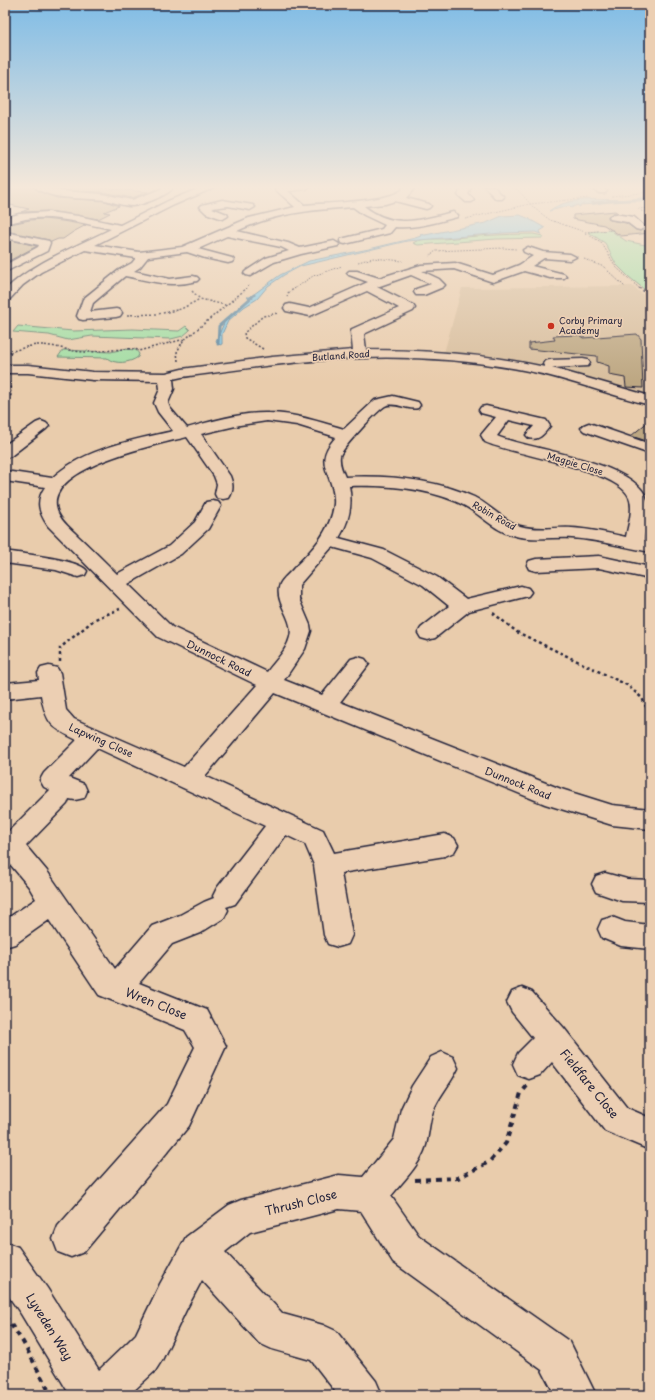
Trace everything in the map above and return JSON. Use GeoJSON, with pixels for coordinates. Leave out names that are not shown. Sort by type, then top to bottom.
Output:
{"type":"FeatureCollection","features":[{"type":"Feature","properties":{"kind":"street"},"geometry":{"type":"LineString","coordinates":[[6,268],[38,251]]}},
{"type":"Feature","properties":{"kind":"street"},"geometry":{"type":"LineString","coordinates":[[5,297],[31,274],[75,251]]}},
{"type":"Feature","properties":{"kind":"street"},"geometry":{"type":"LineString","coordinates":[[111,251],[144,255],[175,251]]}},
{"type":"Feature","properties":{"kind":"street"},"geometry":{"type":"LineString","coordinates":[[195,251],[228,260]]}},
{"type":"Feature","properties":{"kind":"street"},"geometry":{"type":"LineString","coordinates":[[251,278],[270,260],[298,251]]}},
{"type":"Feature","properties":{"kind":"street"},"geometry":{"type":"LineString","coordinates":[[531,251],[542,256],[570,257]]}},
{"type":"Feature","properties":{"kind":"street"},"geometry":{"type":"LineString","coordinates":[[116,313],[83,316],[87,302],[123,272],[136,265],[142,260],[144,255]]}},
{"type":"Feature","properties":{"kind":"street"},"geometry":{"type":"LineString","coordinates":[[290,308],[314,316],[373,284],[412,271],[428,267],[455,266],[493,279],[522,267],[542,256]]}},
{"type":"Feature","properties":{"kind":"street"},"geometry":{"type":"LineString","coordinates":[[522,267],[550,275],[560,276]]}},
{"type":"Feature","properties":{"kind":"street"},"geometry":{"type":"LineString","coordinates":[[412,271],[439,284],[420,292]]}},
{"type":"Feature","properties":{"kind":"street"},"geometry":{"type":"LineString","coordinates":[[123,272],[170,282],[193,279]]}},
{"type":"Feature","properties":{"kind":"street"},"geometry":{"type":"LineString","coordinates":[[354,273],[409,308],[357,332],[360,354]]}},
{"type":"Feature","properties":{"kind":"street","name":"Butland Road"},"geometry":{"type":"LineString","coordinates":[[7,364],[28,369],[78,375],[166,377],[182,373],[290,360],[360,354],[412,354],[483,360],[534,368],[587,381],[650,401]]}},
{"type":"Feature","properties":{"kind":"street"},"geometry":{"type":"LineString","coordinates":[[534,368],[542,363],[583,363]]}},
{"type":"Feature","properties":{"kind":"street"},"geometry":{"type":"LineString","coordinates":[[115,583],[175,550],[202,525],[225,484],[222,476],[187,432],[163,409],[161,403],[167,389],[166,377]]}},
{"type":"Feature","properties":{"kind":"street"},"geometry":{"type":"LineString","coordinates":[[188,779],[271,683],[301,637],[302,627],[288,600],[288,590],[290,584],[329,541],[336,526],[342,506],[342,492],[340,482],[332,465],[332,458],[336,448],[347,435],[380,403],[393,400],[413,405]]}},
{"type":"Feature","properties":{"kind":"street"},"geometry":{"type":"LineString","coordinates":[[486,410],[506,414],[533,428]]}},
{"type":"Feature","properties":{"kind":"street","name":"Magpie Close"},"geometry":{"type":"LineString","coordinates":[[506,414],[489,435],[490,439],[592,468],[616,478],[632,488],[638,497],[640,504],[642,545]]}},
{"type":"Feature","properties":{"kind":"street","name":"Dunnock Road"},"geometry":{"type":"LineString","coordinates":[[347,435],[290,419],[269,417],[251,418],[187,432],[105,455],[68,474],[56,484],[48,497],[47,511],[54,522],[165,632],[271,683],[554,798],[612,814],[650,819]]}},
{"type":"Feature","properties":{"kind":"street"},"geometry":{"type":"LineString","coordinates":[[5,453],[41,426]]}},
{"type":"Feature","properties":{"kind":"street"},"geometry":{"type":"LineString","coordinates":[[589,428],[650,449]]}},
{"type":"Feature","properties":{"kind":"street"},"geometry":{"type":"LineString","coordinates":[[5,435],[23,439]]}},
{"type":"Feature","properties":{"kind":"street"},"geometry":{"type":"LineString","coordinates":[[5,476],[56,484]]}},
{"type":"Feature","properties":{"kind":"street","name":"Robin Road"},"geometry":{"type":"LineString","coordinates":[[340,482],[373,480],[408,484],[440,491],[468,502],[504,525],[517,530],[536,533],[570,533],[642,545]]}},
{"type":"Feature","properties":{"kind":"street"},"geometry":{"type":"LineString","coordinates":[[599,562],[600,537]]}},
{"type":"Feature","properties":{"kind":"street"},"geometry":{"type":"LineString","coordinates":[[329,541],[378,554],[470,604]]}},
{"type":"Feature","properties":{"kind":"street"},"geometry":{"type":"LineString","coordinates":[[11,558],[59,565],[78,571]]}},
{"type":"Feature","properties":{"kind":"street"},"geometry":{"type":"LineString","coordinates":[[536,565],[599,562],[650,573]]}},
{"type":"Feature","properties":{"kind":"street"},"geometry":{"type":"LineString","coordinates":[[428,633],[444,619],[470,604],[521,592]]}},
{"type":"Feature","properties":{"kind":"street"},"geometry":{"type":"LineString","coordinates":[[326,705],[358,664]]}},
{"type":"Feature","properties":{"kind":"street"},"geometry":{"type":"LineString","coordinates":[[5,691],[49,680]]}},
{"type":"Feature","properties":{"kind":"street","name":"Lapwing Close"},"geometry":{"type":"LineString","coordinates":[[49,680],[55,713],[66,725],[314,837],[327,865],[338,935]]}},
{"type":"Feature","properties":{"kind":"street"},"geometry":{"type":"LineString","coordinates":[[7,843],[67,794],[52,780],[94,737]]}},
{"type":"Feature","properties":{"kind":"street"},"geometry":{"type":"LineString","coordinates":[[116,988],[162,935],[190,924],[220,903],[282,822]]}},
{"type":"Feature","properties":{"kind":"street","name":"Wren Close"},"geometry":{"type":"LineString","coordinates":[[7,843],[38,879],[109,985],[196,1020],[211,1046],[178,1115],[70,1239]]}},
{"type":"Feature","properties":{"kind":"street"},"geometry":{"type":"LineString","coordinates":[[327,865],[445,845]]}},
{"type":"Feature","properties":{"kind":"street"},"geometry":{"type":"LineString","coordinates":[[605,884],[630,892],[650,890]]}},
{"type":"Feature","properties":{"kind":"street"},"geometry":{"type":"LineString","coordinates":[[5,935],[53,903]]}},
{"type":"Feature","properties":{"kind":"street"},"geometry":{"type":"LineString","coordinates":[[612,929],[621,934],[650,937]]}},
{"type":"Feature","properties":{"kind":"street","name":"Fieldfare Close"},"geometry":{"type":"LineString","coordinates":[[522,1002],[553,1038],[616,1120],[650,1134]]}},
{"type":"Feature","properties":{"kind":"street"},"geometry":{"type":"LineString","coordinates":[[529,1064],[553,1038]]}},
{"type":"Feature","properties":{"kind":"street"},"geometry":{"type":"LineString","coordinates":[[442,1068],[417,1109],[405,1169],[370,1195],[406,1249],[556,1356],[576,1395]]}},
{"type":"Feature","properties":{"kind":"street","name":"Thrush Close"},"geometry":{"type":"LineString","coordinates":[[101,1395],[141,1357],[148,1347],[176,1291],[199,1250],[241,1217],[339,1192],[370,1195]]}},
{"type":"Feature","properties":{"kind":"street"},"geometry":{"type":"LineString","coordinates":[[199,1250],[272,1330],[323,1344],[362,1395]]}},
{"type":"Feature","properties":{"kind":"street","name":"Lyveden Way"},"geometry":{"type":"LineString","coordinates":[[5,1260],[34,1301],[92,1395]]}},
{"type":"Feature","properties":{"kind":"path"},"geometry":{"type":"LineString","coordinates":[[428,267],[421,262],[434,251]]}},
{"type":"Feature","properties":{"kind":"path"},"geometry":{"type":"LineString","coordinates":[[607,251],[616,267],[650,296]]}},
{"type":"Feature","properties":{"kind":"path"},"geometry":{"type":"LineString","coordinates":[[570,257],[587,259],[604,267],[626,287]]}},
{"type":"Feature","properties":{"kind":"path"},"geometry":{"type":"LineString","coordinates":[[182,373],[177,359],[177,352],[180,346],[225,306],[251,278]]}},
{"type":"Feature","properties":{"kind":"path"},"geometry":{"type":"LineString","coordinates":[[170,282],[189,288],[200,299],[225,306]]}},
{"type":"Feature","properties":{"kind":"path"},"geometry":{"type":"LineString","coordinates":[[642,290],[650,291]]}},
{"type":"Feature","properties":{"kind":"path"},"geometry":{"type":"LineString","coordinates":[[116,313],[123,316],[158,314],[181,309],[200,299]]}},
{"type":"Feature","properties":{"kind":"path"},"geometry":{"type":"LineString","coordinates":[[5,407],[12,386],[7,364],[27,347],[42,345],[84,352],[111,351],[124,348],[138,351],[188,338]]}},
{"type":"Feature","properties":{"kind":"path"},"geometry":{"type":"LineString","coordinates":[[49,680],[60,667],[60,648],[95,619],[135,603]]}},
{"type":"Feature","properties":{"kind":"path"},"geometry":{"type":"LineString","coordinates":[[470,604],[518,632],[630,687],[642,698],[650,715]]}},
{"type":"Feature","properties":{"kind":"path"},"geometry":{"type":"LineString","coordinates":[[405,1169],[432,1180],[458,1178],[489,1162],[506,1143],[521,1093],[532,1081],[529,1064]]}},
{"type":"Feature","properties":{"kind":"path"},"geometry":{"type":"LineString","coordinates":[[5,1316],[22,1342],[51,1395]]}},
{"type":"Feature","properties":{"kind":"shaded area","name":"Corby Primary Academy"},"geometry":{"type":"Polygon","coordinates":[[[632,286],[650,300],[650,396],[566,371],[535,364],[492,357],[444,353],[462,288],[632,286]]]}},
{"type":"Feature","properties":{"kind":"green space"},"geometry":{"type":"Polygon","coordinates":[[[609,251],[650,251],[650,294],[629,277],[616,264],[609,251]]]}},
{"type":"Feature","properties":{"kind":"green space"},"geometry":{"type":"Polygon","coordinates":[[[18,326],[73,331],[133,329],[179,331],[186,326],[190,330],[183,336],[171,339],[92,336],[68,340],[49,335],[13,332],[18,326]]]}},
{"type":"Feature","properties":{"kind":"green space"},"geometry":{"type":"Polygon","coordinates":[[[123,349],[136,350],[139,354],[138,357],[131,361],[114,362],[107,358],[58,357],[63,350],[111,352],[123,349]]]}},
{"type":"Feature","properties":{"kind":"water"},"geometry":{"type":"Polygon","coordinates":[[[363,251],[301,266],[284,275],[268,286],[257,299],[244,307],[228,321],[222,334],[222,344],[220,345],[216,341],[225,321],[249,300],[247,297],[250,297],[280,275],[309,261],[363,251]]]}},
{"type":"Feature","properties":{"kind":"building"},"geometry":{"type":"Polygon","coordinates":[[[5,251],[27,251],[5,263],[5,251]]]}},
{"type":"Feature","properties":{"kind":"building"},"geometry":{"type":"Polygon","coordinates":[[[637,334],[641,339],[643,388],[626,387],[625,378],[609,375],[609,366],[597,362],[597,356],[529,349],[529,343],[555,340],[553,336],[579,335],[583,338],[637,334]]]}},
{"type":"Feature","properties":{"kind":"building"},"geometry":{"type":"Polygon","coordinates":[[[650,420],[650,442],[631,436],[650,420]]]}},
{"type":"Feature","properties":{"kind":"waterway"},"geometry":{"type":"LineString","coordinates":[[218,344],[219,326],[254,295]]}},
{"type":"Feature","properties":{"kind":"place","name":"Corby Primary Academy"},"geometry":{"type":"Point","coordinates":[551,326]}}]}
